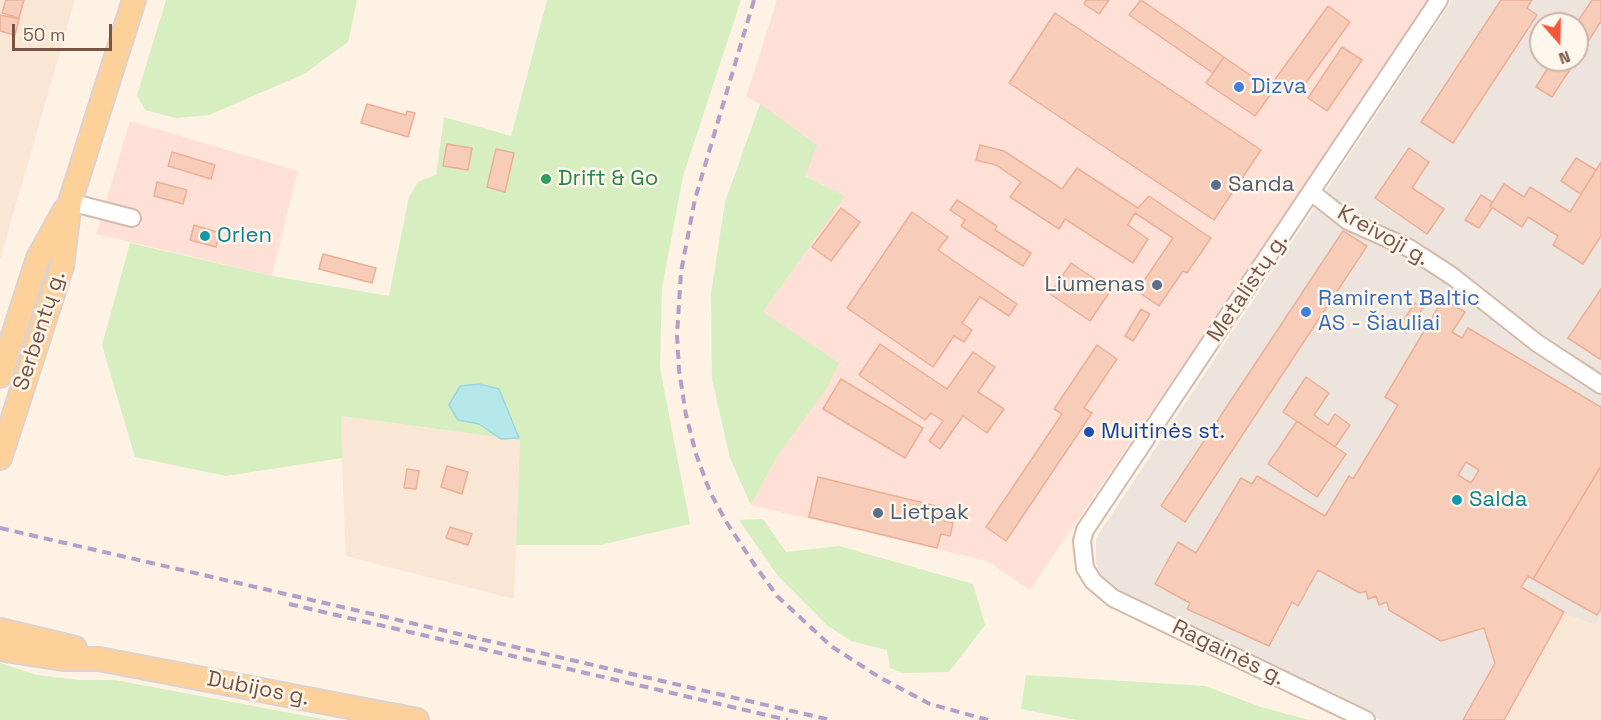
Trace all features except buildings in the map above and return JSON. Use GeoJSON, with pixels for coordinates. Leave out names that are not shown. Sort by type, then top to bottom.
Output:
{"type":"FeatureCollection","features":[{"type":"Feature","properties":{"kind":"main road","name":"Serbentų g."},"geometry":{"type":"LineString","coordinates":[[0,458],[62,266],[70,202],[134,0]]}},
{"type":"Feature","properties":{"kind":"main road","name":"Serbentų g."},"geometry":{"type":"LineString","coordinates":[[0,376],[38,258],[70,202]]}},
{"type":"Feature","properties":{"kind":"main road","name":"Dubijos g."},"geometry":{"type":"LineString","coordinates":[[0,630],[69,645],[99,659]]}},
{"type":"Feature","properties":{"kind":"main road","name":"Dubijos g."},"geometry":{"type":"LineString","coordinates":[[0,649],[63,659],[99,659],[417,720]]}},
{"type":"Feature","properties":{"kind":"street","name":"Metalistų g."},"geometry":{"type":"LineString","coordinates":[[1093,582],[1085,568],[1081,552],[1085,530],[1439,0]]}},
{"type":"Feature","properties":{"kind":"street","name":"Kreivoji g."},"geometry":{"type":"LineString","coordinates":[[1311,192],[1348,221],[1409,248],[1452,276],[1537,343],[1601,385]]}},
{"type":"Feature","properties":{"kind":"street"},"geometry":{"type":"LineString","coordinates":[[70,202],[132,218]]}},
{"type":"Feature","properties":{"kind":"street","name":"Ragainės g."},"geometry":{"type":"LineString","coordinates":[[1093,582],[1113,598],[1366,720]]}},
{"type":"Feature","properties":{"kind":"shaded area"},"geometry":{"type":"Polygon","coordinates":[[[0,0],[75,0],[0,260],[0,0]]]}},
{"type":"Feature","properties":{"kind":"shaded area"},"geometry":{"type":"Polygon","coordinates":[[[777,0],[1432,0],[1030,590],[987,561],[751,505],[778,455],[763,312],[844,196],[805,176],[760,104],[746,97],[777,0]]]}},
{"type":"Feature","properties":{"kind":"shaded area"},"geometry":{"type":"Polygon","coordinates":[[[1452,0],[1601,0],[1601,613],[1595,625],[1564,613],[1504,720],[1381,720],[1115,589],[1104,579],[1096,564],[1096,538],[1452,0]]]}},
{"type":"Feature","properties":{"kind":"shaded area"},"geometry":{"type":"Polygon","coordinates":[[[130,121],[298,171],[272,276],[96,234],[130,121]]]}},
{"type":"Feature","properties":{"kind":"shaded area"},"geometry":{"type":"Polygon","coordinates":[[[340,416],[520,440],[514,599],[346,556],[340,416]]]}},
{"type":"Feature","properties":{"kind":"shaded area"},"geometry":{"type":"Polygon","coordinates":[[[1564,612],[1594,625],[1601,613],[1601,720],[1504,720],[1564,612]]]}},
{"type":"Feature","properties":{"kind":"green space"},"geometry":{"type":"Polygon","coordinates":[[[166,0],[357,0],[348,42],[304,74],[209,115],[176,118],[145,110],[137,95],[166,0]]]}},
{"type":"Feature","properties":{"kind":"green space"},"geometry":{"type":"Polygon","coordinates":[[[547,0],[741,0],[683,176],[662,288],[660,368],[690,524],[600,545],[516,545],[520,440],[341,416],[342,458],[226,476],[135,457],[102,345],[130,243],[272,276],[389,296],[409,197],[418,182],[436,175],[444,117],[511,136],[547,0]]]}},
{"type":"Feature","properties":{"kind":"green space"},"geometry":{"type":"Polygon","coordinates":[[[760,104],[817,145],[805,176],[845,196],[763,312],[839,363],[826,389],[778,455],[751,505],[730,458],[712,379],[711,294],[725,202],[760,104]]]}},
{"type":"Feature","properties":{"kind":"green space"},"geometry":{"type":"Polygon","coordinates":[[[763,519],[786,552],[839,546],[973,584],[985,625],[949,672],[903,673],[890,668],[887,650],[851,641],[828,626],[778,576],[739,520],[763,519]]]}},
{"type":"Feature","properties":{"kind":"green space"},"geometry":{"type":"Polygon","coordinates":[[[0,663],[37,675],[79,680],[115,680],[328,720],[0,720],[0,663]]]}},
{"type":"Feature","properties":{"kind":"green space"},"geometry":{"type":"Polygon","coordinates":[[[1026,675],[1205,686],[1261,707],[1309,720],[1077,720],[1021,709],[1026,675]]]}},
{"type":"Feature","properties":{"kind":"water"},"geometry":{"type":"Polygon","coordinates":[[[479,384],[499,389],[519,438],[501,439],[479,424],[458,420],[449,405],[460,386],[479,384]]]}},
{"type":"Feature","properties":{"kind":"railway"},"geometry":{"type":"LineString","coordinates":[[754,0],[695,199],[681,272],[677,335],[679,370],[686,415],[696,454],[710,492],[756,567],[778,597],[831,646],[879,677],[930,704],[988,720]]}},
{"type":"Feature","properties":{"kind":"railway"},"geometry":{"type":"LineString","coordinates":[[0,528],[831,720]]}},
{"type":"Feature","properties":{"kind":"railway"},"geometry":{"type":"LineString","coordinates":[[289,604],[788,720]]}},
{"type":"Feature","properties":{"kind":"place","name":"Dizva"},"geometry":{"type":"Point","coordinates":[1239,87]}},
{"type":"Feature","properties":{"kind":"place","name":"Drift & Go"},"geometry":{"type":"Point","coordinates":[546,179]}},
{"type":"Feature","properties":{"kind":"place","name":"Sanda"},"geometry":{"type":"Point","coordinates":[1216,185]}},
{"type":"Feature","properties":{"kind":"place","name":"Orlen"},"geometry":{"type":"Point","coordinates":[205,236]}},
{"type":"Feature","properties":{"kind":"place","name":"Liumenas"},"geometry":{"type":"Point","coordinates":[1157,285]}},
{"type":"Feature","properties":{"kind":"place","name":"Ramirent Baltic AS - Šiauliai"},"geometry":{"type":"Point","coordinates":[1306,312]}},
{"type":"Feature","properties":{"kind":"place","name":"Muitinės st."},"geometry":{"type":"Point","coordinates":[1089,432]}},
{"type":"Feature","properties":{"kind":"place","name":"Salda"},"geometry":{"type":"Point","coordinates":[1457,500]}},
{"type":"Feature","properties":{"kind":"place","name":"Lietpak"},"geometry":{"type":"Point","coordinates":[878,513]}}]}
